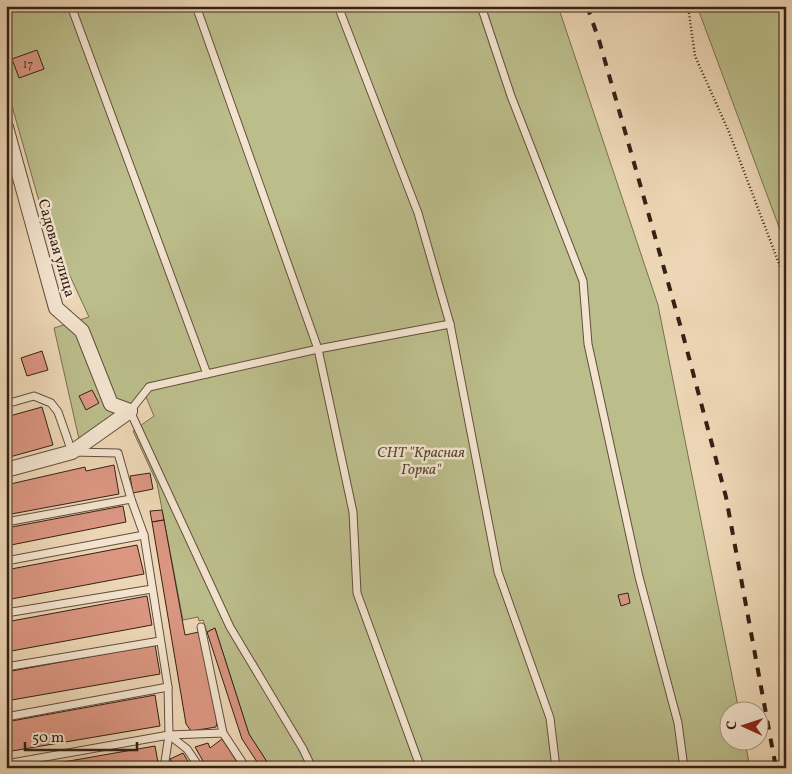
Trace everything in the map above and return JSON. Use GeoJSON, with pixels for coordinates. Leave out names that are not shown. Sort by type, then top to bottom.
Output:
{"type":"FeatureCollection","features":[{"type":"Feature","properties":{"kind":"street","name":"Садовая улица"},"geometry":{"type":"LineString","coordinates":[[6,127],[56,308],[82,331],[111,404],[130,411]]}},
{"type":"Feature","properties":{"kind":"street"},"geometry":{"type":"LineString","coordinates":[[6,470],[72,452],[130,411]]}},
{"type":"Feature","properties":{"kind":"lane"},"geometry":{"type":"LineString","coordinates":[[71,6],[208,374]]}},
{"type":"Feature","properties":{"kind":"lane"},"geometry":{"type":"LineString","coordinates":[[196,6],[318,349],[353,512],[357,593],[420,766]]}},
{"type":"Feature","properties":{"kind":"lane"},"geometry":{"type":"LineString","coordinates":[[338,6],[418,212],[450,324],[498,572],[550,718],[556,768]]}},
{"type":"Feature","properties":{"kind":"lane"},"geometry":{"type":"LineString","coordinates":[[481,6],[511,96],[583,281],[588,344],[639,577],[678,723],[684,768]]}},
{"type":"Feature","properties":{"kind":"lane"},"geometry":{"type":"LineString","coordinates":[[312,768],[230,627],[130,411],[149,387],[318,349],[450,324]]}},
{"type":"Feature","properties":{"kind":"lane"},"geometry":{"type":"LineString","coordinates":[[6,404],[34,396],[51,403],[58,412],[72,452],[118,454],[144,535],[168,687],[169,735],[164,768]]}},
{"type":"Feature","properties":{"kind":"lane"},"geometry":{"type":"LineString","coordinates":[[6,522],[131,499]]}},
{"type":"Feature","properties":{"kind":"lane"},"geometry":{"type":"LineString","coordinates":[[6,561],[144,535]]}},
{"type":"Feature","properties":{"kind":"lane"},"geometry":{"type":"LineString","coordinates":[[6,613],[152,589]]}},
{"type":"Feature","properties":{"kind":"lane"},"geometry":{"type":"LineString","coordinates":[[201,627],[223,733],[246,768]]}},
{"type":"Feature","properties":{"kind":"lane"},"geometry":{"type":"LineString","coordinates":[[6,667],[160,641]]}},
{"type":"Feature","properties":{"kind":"lane"},"geometry":{"type":"LineString","coordinates":[[6,717],[168,687]]}},
{"type":"Feature","properties":{"kind":"lane"},"geometry":{"type":"LineString","coordinates":[[6,764],[169,735],[223,733]]}},
{"type":"Feature","properties":{"kind":"lane"},"geometry":{"type":"LineString","coordinates":[[169,735],[187,749],[200,768]]}},
{"type":"Feature","properties":{"kind":"path"},"geometry":{"type":"LineString","coordinates":[[688,6],[695,56],[729,132],[786,282]]}},
{"type":"Feature","properties":{"kind":"green space","name":"СНТ \"Красная Горка\""},"geometry":{"type":"Polygon","coordinates":[[[6,6],[558,6],[658,305],[737,702],[720,702],[720,752],[747,752],[750,768],[271,768],[249,734],[215,628],[207,632],[203,620],[199,621],[198,617],[183,620],[157,483],[133,431],[154,416],[146,397],[79,439],[54,328],[89,317],[45,222],[6,85],[6,6]]]}},
{"type":"Feature","properties":{"kind":"green space"},"geometry":{"type":"Polygon","coordinates":[[[697,6],[786,6],[786,246],[697,6]]]}},
{"type":"Feature","properties":{"kind":"building"},"geometry":{"type":"Polygon","coordinates":[[[37,50],[44,69],[19,78],[12,59],[37,50]]]}},
{"type":"Feature","properties":{"kind":"building"},"geometry":{"type":"Polygon","coordinates":[[[42,351],[48,370],[27,376],[21,358],[42,351]]]}},
{"type":"Feature","properties":{"kind":"building"},"geometry":{"type":"Polygon","coordinates":[[[92,390],[99,403],[86,410],[79,396],[92,390]]]}},
{"type":"Feature","properties":{"kind":"building"},"geometry":{"type":"Polygon","coordinates":[[[42,407],[53,445],[6,458],[6,417],[42,407]]]}},
{"type":"Feature","properties":{"kind":"building"},"geometry":{"type":"Polygon","coordinates":[[[114,465],[119,494],[6,515],[6,485],[85,467],[86,471],[114,465]]]}},
{"type":"Feature","properties":{"kind":"building"},"geometry":{"type":"Polygon","coordinates":[[[150,473],[153,489],[133,493],[130,476],[150,473]]]}},
{"type":"Feature","properties":{"kind":"building"},"geometry":{"type":"Polygon","coordinates":[[[123,506],[126,522],[6,546],[6,528],[123,506]]]}},
{"type":"Feature","properties":{"kind":"building"},"geometry":{"type":"Polygon","coordinates":[[[162,510],[164,520],[152,522],[150,511],[162,510]]]}},
{"type":"Feature","properties":{"kind":"building"},"geometry":{"type":"Polygon","coordinates":[[[164,520],[185,635],[199,632],[217,722],[216,727],[191,731],[186,724],[152,522],[164,520]]]}},
{"type":"Feature","properties":{"kind":"building"},"geometry":{"type":"Polygon","coordinates":[[[137,545],[144,574],[6,600],[6,570],[137,545]]]}},
{"type":"Feature","properties":{"kind":"building"},"geometry":{"type":"Polygon","coordinates":[[[628,593],[630,603],[621,606],[618,595],[628,593]]]}},
{"type":"Feature","properties":{"kind":"building"},"geometry":{"type":"Polygon","coordinates":[[[147,596],[152,625],[6,652],[6,622],[147,596]]]}},
{"type":"Feature","properties":{"kind":"building"},"geometry":{"type":"Polygon","coordinates":[[[215,628],[249,734],[271,768],[261,768],[242,739],[207,632],[215,628]]]}},
{"type":"Feature","properties":{"kind":"building"},"geometry":{"type":"Polygon","coordinates":[[[155,645],[160,674],[6,701],[6,672],[155,645]]]}},
{"type":"Feature","properties":{"kind":"building"},"geometry":{"type":"Polygon","coordinates":[[[155,695],[160,726],[6,752],[6,722],[155,695]]]}},
{"type":"Feature","properties":{"kind":"building"},"geometry":{"type":"Polygon","coordinates":[[[222,739],[241,768],[207,768],[195,747],[208,743],[210,748],[222,739]]]}},
{"type":"Feature","properties":{"kind":"building"},"geometry":{"type":"Polygon","coordinates":[[[155,746],[159,768],[29,768],[155,746]]]}},
{"type":"Feature","properties":{"kind":"building"},"geometry":{"type":"Polygon","coordinates":[[[183,753],[192,768],[174,768],[170,759],[183,753]]]}},
{"type":"Feature","properties":{"kind":"railway"},"geometry":{"type":"LineString","coordinates":[[587,6],[599,40],[683,335],[726,497],[776,768]]}}]}
